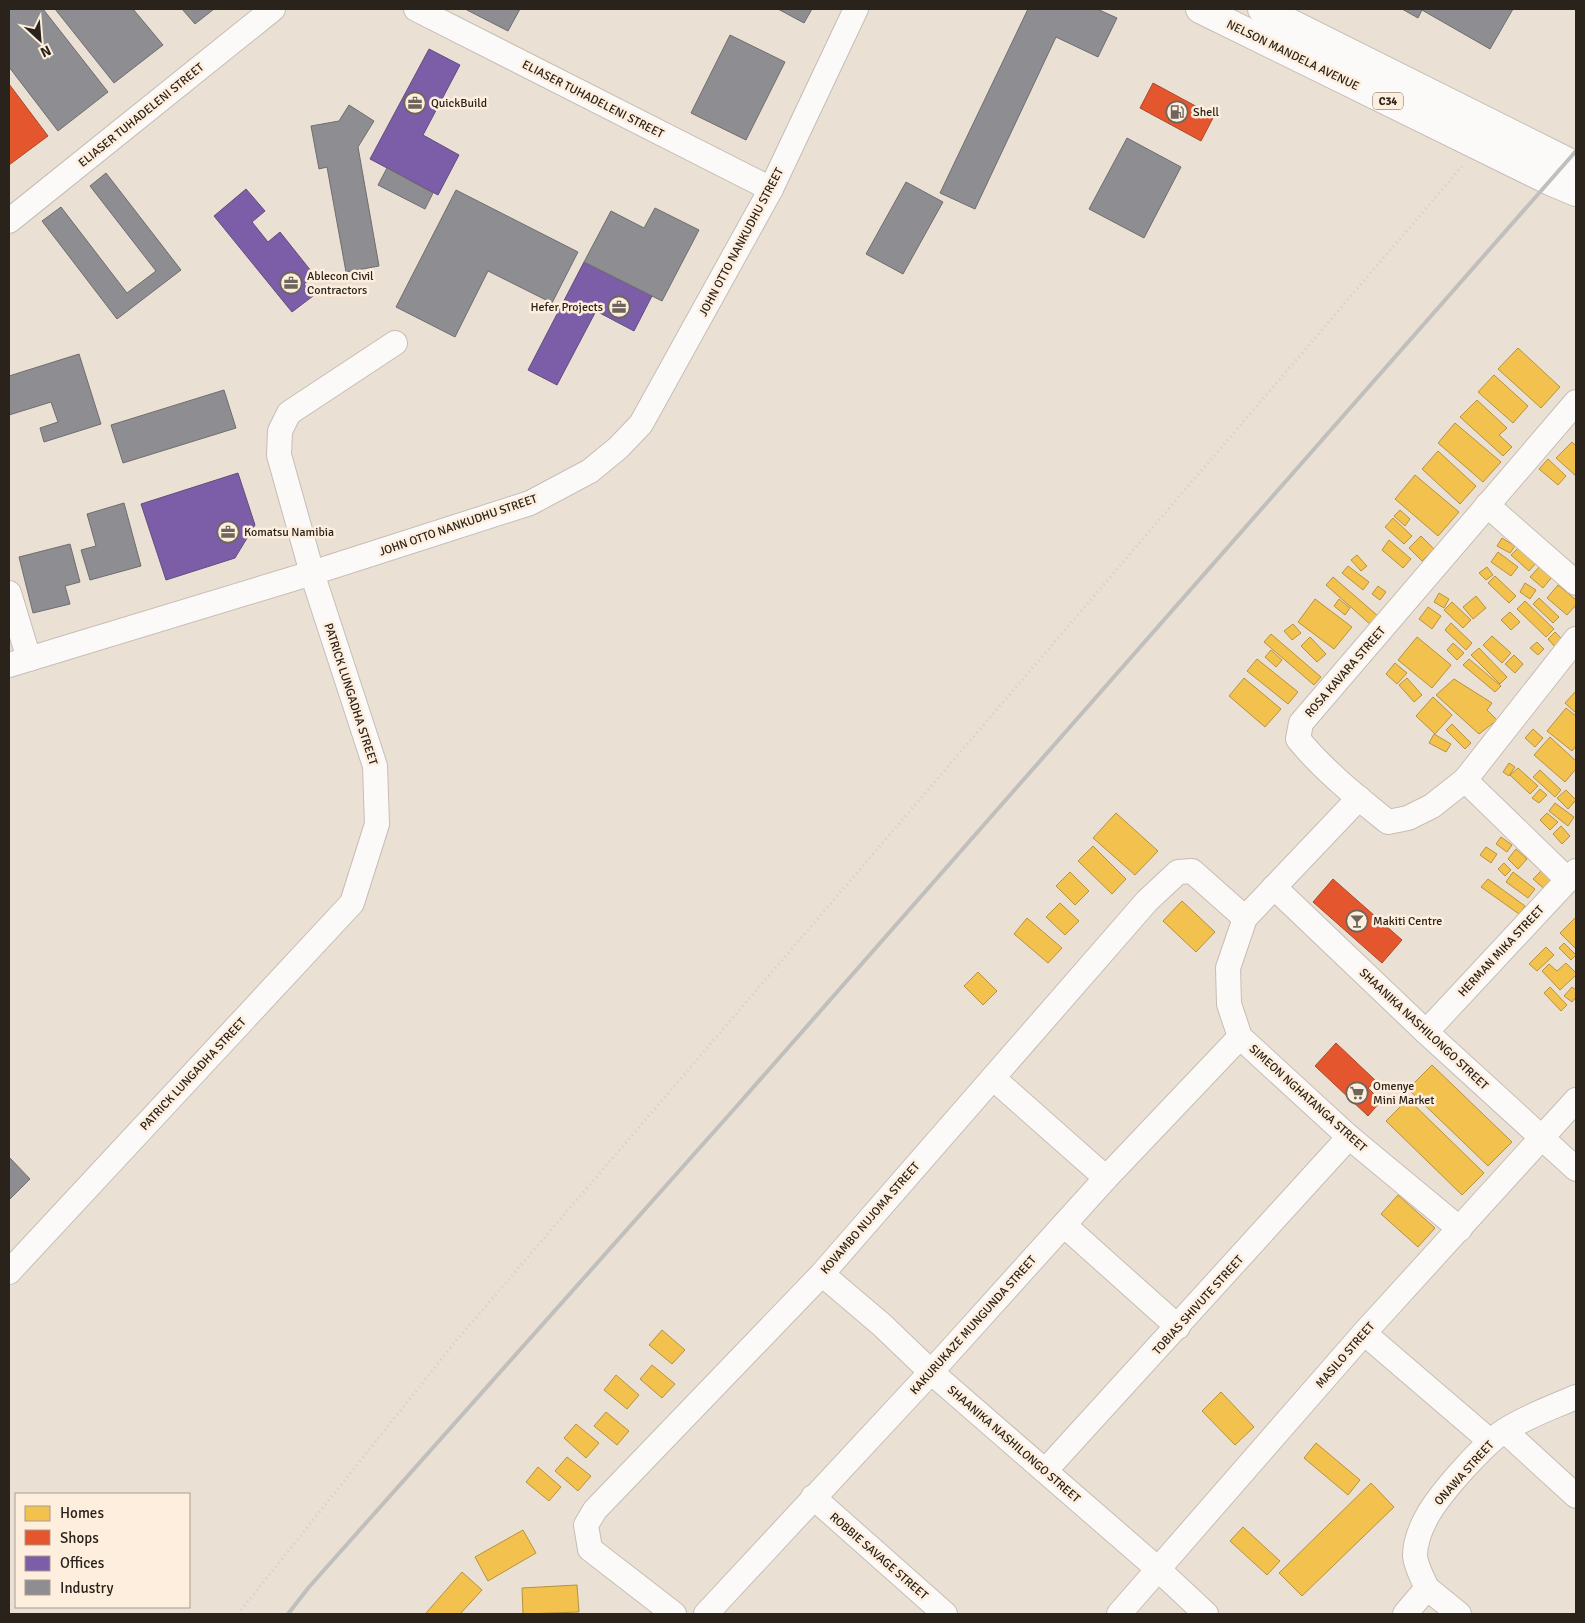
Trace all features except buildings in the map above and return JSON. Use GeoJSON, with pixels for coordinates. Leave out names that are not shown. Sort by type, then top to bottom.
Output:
{"type":"FeatureCollection","features":[{"type":"Feature","properties":{"kind":"main road","name":"NELSON MANDELA AVENUE"},"geometry":{"type":"LineString","coordinates":[[1200,9],[1480,147],[1576,192]]}},
{"type":"Feature","properties":{"kind":"main road","name":"C34"},"geometry":{"type":"LineString","coordinates":[[1262,9],[1576,166]]}},
{"type":"Feature","properties":{"kind":"street","name":"ELIASER TUHADELENI STREET"},"geometry":{"type":"LineString","coordinates":[[9,221],[272,9]]}},
{"type":"Feature","properties":{"kind":"street","name":"ELIASER TUHADELENI STREET"},"geometry":{"type":"LineString","coordinates":[[416,9],[771,189]]}},
{"type":"Feature","properties":{"kind":"street","name":"JOHN OTTO NANKUDHU STREET"},"geometry":{"type":"LineString","coordinates":[[19,662],[312,573],[530,503],[590,471],[618,448],[641,424],[771,189],[856,9]]}},
{"type":"Feature","properties":{"kind":"street","name":"PATRICK LUNGADHA STREET"},"geometry":{"type":"LineString","coordinates":[[9,1272],[352,903],[377,824],[375,766],[312,573],[279,455],[280,431],[289,414],[395,343]]}},
{"type":"Feature","properties":{"kind":"street","name":"ROSA KAVARA STREET"},"geometry":{"type":"LineString","coordinates":[[1576,402],[1301,723],[1298,739],[1310,754],[1388,822],[1408,818],[1432,806],[1465,780],[1576,639]]}},
{"type":"Feature","properties":{"kind":"street"},"geometry":{"type":"LineString","coordinates":[[1487,505],[1576,582]]}},
{"type":"Feature","properties":{"kind":"street"},"geometry":{"type":"LineString","coordinates":[[9,594],[19,662]]}},
{"type":"Feature","properties":{"kind":"street"},"geometry":{"type":"LineString","coordinates":[[1465,780],[1572,875]]}},
{"type":"Feature","properties":{"kind":"street","name":"SIMEON NGHATANGA STREET"},"geometry":{"type":"LineString","coordinates":[[1359,798],[1245,918],[1228,968],[1229,1004],[1240,1037],[1349,1137],[1460,1229]]}},
{"type":"Feature","properties":{"kind":"street","name":"KOVAMBO NUJOMA STREET"},"geometry":{"type":"LineString","coordinates":[[674,1614],[590,1549],[586,1526],[595,1510],[822,1274],[1147,901],[1178,872],[1192,871],[1245,918]]}},
{"type":"Feature","properties":{"kind":"street","name":"HERMAN MIKA STREET"},"geometry":{"type":"LineString","coordinates":[[1426,1032],[1572,875]]}},
{"type":"Feature","properties":{"kind":"street","name":"SHAANIKA NASHILONGO STREET"},"geometry":{"type":"LineString","coordinates":[[1274,887],[1426,1032],[1576,1169]]}},
{"type":"Feature","properties":{"kind":"street","name":"KAKURUKAZE MUNGUNDA STREET"},"geometry":{"type":"LineString","coordinates":[[706,1614],[931,1372],[1106,1178],[1240,1037]]}},
{"type":"Feature","properties":{"kind":"street"},"geometry":{"type":"LineString","coordinates":[[993,1078],[1106,1178]]}},
{"type":"Feature","properties":{"kind":"street","name":"MASILO STREET"},"geometry":{"type":"LineString","coordinates":[[1119,1614],[1364,1333],[1576,1100]]}},
{"type":"Feature","properties":{"kind":"street","name":"TOBIAS SHIVUTE STREET"},"geometry":{"type":"LineString","coordinates":[[1045,1471],[1349,1137]]}},
{"type":"Feature","properties":{"kind":"street"},"geometry":{"type":"LineString","coordinates":[[1064,1225],[1178,1327]]}},
{"type":"Feature","properties":{"kind":"street","name":"SHAANIKA NASHILONGO STREET"},"geometry":{"type":"LineString","coordinates":[[822,1274],[882,1325],[931,1372],[1159,1570],[1206,1614]]}},
{"type":"Feature","properties":{"kind":"street"},"geometry":{"type":"LineString","coordinates":[[1364,1333],[1576,1496]]}},
{"type":"Feature","properties":{"kind":"street","name":"ONAWA STREET"},"geometry":{"type":"LineString","coordinates":[[1427,1588],[1415,1556],[1418,1537],[1429,1513],[1449,1487],[1498,1436],[1532,1414],[1576,1397]]}},
{"type":"Feature","properties":{"kind":"street","name":"ROBBIE SAVAGE STREET"},"geometry":{"type":"LineString","coordinates":[[813,1498],[945,1614]]}},
{"type":"Feature","properties":{"kind":"street"},"geometry":{"type":"LineString","coordinates":[[1405,1614],[1427,1588],[1459,1614]]}},
{"type":"Feature","properties":{"kind":"path"},"geometry":{"type":"LineString","coordinates":[[238,1614],[456,1341],[1480,147]]}},
{"type":"Feature","properties":{"kind":"railway"},"geometry":{"type":"LineString","coordinates":[[288,1614],[309,1587],[736,1107],[1576,151]]}},
{"type":"Feature","properties":{"kind":"place","name":"QuickBuild"},"geometry":{"type":"Point","coordinates":[415,103]}},
{"type":"Feature","properties":{"kind":"place","name":"Shell"},"geometry":{"type":"Point","coordinates":[1177,112]}},
{"type":"Feature","properties":{"kind":"place","name":"Ablecon Civil Contractors"},"geometry":{"type":"Point","coordinates":[291,283]}},
{"type":"Feature","properties":{"kind":"place","name":"Hefer Projects"},"geometry":{"type":"Point","coordinates":[619,307]}},
{"type":"Feature","properties":{"kind":"place","name":"Komatsu Namibia"},"geometry":{"type":"Point","coordinates":[228,532]}},
{"type":"Feature","properties":{"kind":"place","name":"Makiti Centre"},"geometry":{"type":"Point","coordinates":[1357,921]}},
{"type":"Feature","properties":{"kind":"place","name":"Omenye Mini Market"},"geometry":{"type":"Point","coordinates":[1357,1093]}}]}
